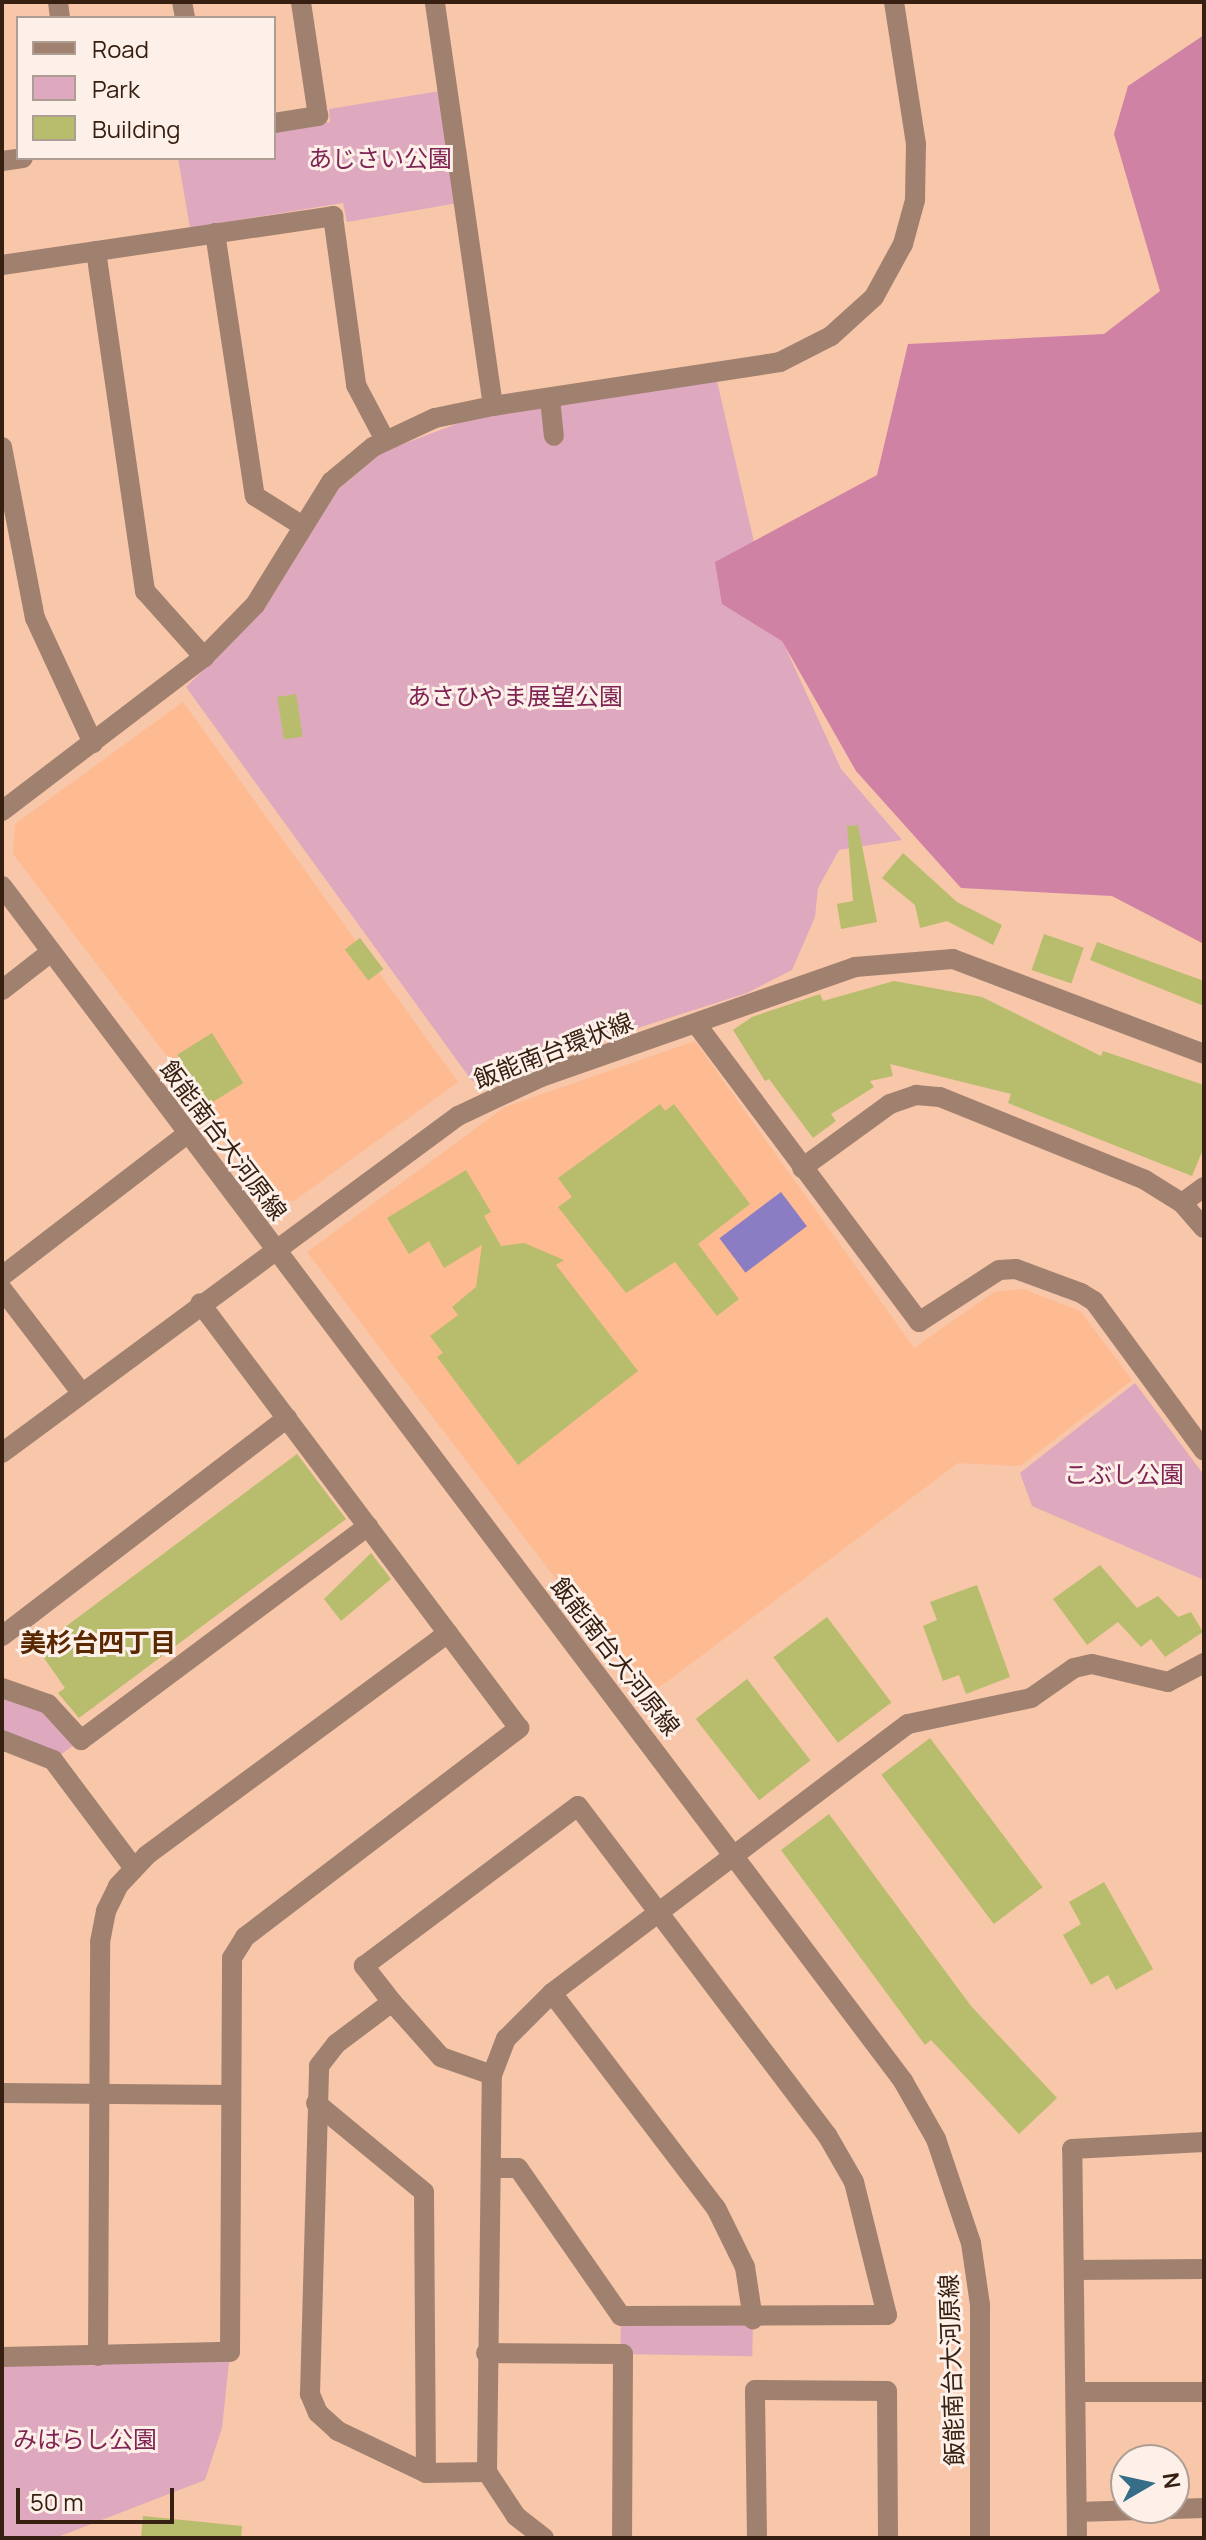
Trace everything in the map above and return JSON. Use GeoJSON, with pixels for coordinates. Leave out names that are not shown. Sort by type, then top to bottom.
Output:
{"type":"FeatureCollection","features":[{"type":"Feature","properties":{"kind":"street"},"geometry":{"type":"LineString","coordinates":[[276,123],[318,116],[301,2]]}},
{"type":"Feature","properties":{"kind":"street"},"geometry":{"type":"LineString","coordinates":[[435,2],[493,406]]}},
{"type":"Feature","properties":{"kind":"street"},"geometry":{"type":"LineString","coordinates":[[2,811],[204,657],[255,605],[301,525],[331,482],[384,438],[435,418],[493,406],[780,362],[831,336],[874,297],[903,244],[915,200],[916,144],[894,2]]}},
{"type":"Feature","properties":{"kind":"street"},"geometry":{"type":"LineString","coordinates":[[2,265],[333,216],[356,385],[384,438]]}},
{"type":"Feature","properties":{"kind":"street"},"geometry":{"type":"LineString","coordinates":[[215,233],[255,496],[301,525]]}},
{"type":"Feature","properties":{"kind":"street"},"geometry":{"type":"LineString","coordinates":[[96,251],[145,591],[204,657]]}},
{"type":"Feature","properties":{"kind":"street"},"geometry":{"type":"LineString","coordinates":[[550,399],[554,436]]}},
{"type":"Feature","properties":{"kind":"street"},"geometry":{"type":"LineString","coordinates":[[2,447],[35,618],[93,743]]}},
{"type":"Feature","properties":{"kind":"street","name":"飯能南台大河原線"},"geometry":{"type":"LineString","coordinates":[[2,886],[274,1250],[736,1855],[903,2081],[956,2188],[980,2305],[980,2538]]}},
{"type":"Feature","properties":{"kind":"street"},"geometry":{"type":"LineString","coordinates":[[2,990],[51,952]]}},
{"type":"Feature","properties":{"kind":"street","name":"飯能南台環状線"},"geometry":{"type":"LineString","coordinates":[[2,1453],[200,1303],[470,1110],[541,1077],[697,1025],[855,967],[953,959],[1204,1054]]}},
{"type":"Feature","properties":{"kind":"street"},"geometry":{"type":"LineString","coordinates":[[697,1025],[919,1322],[999,1270],[1016,1269],[1094,1301],[1204,1451]]}},
{"type":"Feature","properties":{"kind":"street"},"geometry":{"type":"LineString","coordinates":[[802,1168],[890,1104],[916,1095],[940,1097],[1145,1180],[1182,1203],[1204,1228]]}},
{"type":"Feature","properties":{"kind":"street"},"geometry":{"type":"LineString","coordinates":[[2,1276],[187,1134]]}},
{"type":"Feature","properties":{"kind":"street"},"geometry":{"type":"LineString","coordinates":[[1182,1203],[1204,1187]]}},
{"type":"Feature","properties":{"kind":"street"},"geometry":{"type":"LineString","coordinates":[[2,1289],[80,1391]]}},
{"type":"Feature","properties":{"kind":"street"},"geometry":{"type":"LineString","coordinates":[[2,2357],[230,2352],[232,1958],[245,1937],[519,1728],[200,1303]]}},
{"type":"Feature","properties":{"kind":"street"},"geometry":{"type":"LineString","coordinates":[[2,1636],[287,1418]]}},
{"type":"Feature","properties":{"kind":"street"},"geometry":{"type":"LineString","coordinates":[[2,1688],[48,1704],[81,1740],[368,1526]]}},
{"type":"Feature","properties":{"kind":"street"},"geometry":{"type":"LineString","coordinates":[[98,2356],[100,1942],[106,1911],[133,1867],[448,1633]]}},
{"type":"Feature","properties":{"kind":"street"},"geometry":{"type":"LineString","coordinates":[[544,2538],[516,2516],[487,2472],[486,2353],[493,2168],[492,2075],[506,2039],[552,1993],[908,1724],[1031,1698],[1074,1668],[1092,1664],[1168,1682],[1204,1663]]}},
{"type":"Feature","properties":{"kind":"street"},"geometry":{"type":"LineString","coordinates":[[2,1740],[53,1760],[133,1867]]}},
{"type":"Feature","properties":{"kind":"street"},"geometry":{"type":"LineString","coordinates":[[492,2075],[441,2057],[364,1966],[578,1806],[661,1911],[827,2135],[854,2182],[873,2239],[887,2315],[753,2319],[621,2316],[518,2168],[493,2168]]}},
{"type":"Feature","properties":{"kind":"street"},"geometry":{"type":"LineString","coordinates":[[552,1993],[716,2208],[745,2267],[753,2319]]}},
{"type":"Feature","properties":{"kind":"street"},"geometry":{"type":"LineString","coordinates":[[392,2002],[336,2044],[319,2066],[310,2394],[318,2413],[338,2431],[426,2473],[487,2472]]}},
{"type":"Feature","properties":{"kind":"street"},"geometry":{"type":"LineString","coordinates":[[2,2093],[229,2095]]}},
{"type":"Feature","properties":{"kind":"street"},"geometry":{"type":"LineString","coordinates":[[316,2103],[424,2192],[426,2473]]}},
{"type":"Feature","properties":{"kind":"street"},"geometry":{"type":"LineString","coordinates":[[1077,2538],[1072,2149],[1204,2142]]}},
{"type":"Feature","properties":{"kind":"street"},"geometry":{"type":"LineString","coordinates":[[1075,2270],[1204,2269]]}},
{"type":"Feature","properties":{"kind":"street"},"geometry":{"type":"LineString","coordinates":[[486,2353],[623,2354],[622,2538]]}},
{"type":"Feature","properties":{"kind":"street"},"geometry":{"type":"LineString","coordinates":[[757,2538],[755,2390],[887,2391],[888,2538]]}},
{"type":"Feature","properties":{"kind":"street"},"geometry":{"type":"LineString","coordinates":[[1076,2392],[1204,2392]]}},
{"type":"Feature","properties":{"kind":"street"},"geometry":{"type":"LineString","coordinates":[[1077,2512],[1204,2508]]}},
{"type":"Feature","properties":{"kind":"shaded area"},"geometry":{"type":"Polygon","coordinates":[[[1204,35],[1204,944],[1112,896],[961,888],[856,771],[782,641],[722,604],[715,562],[877,475],[908,344],[1104,334],[1160,291],[1114,134],[1128,86],[1204,35]]]}},
{"type":"Feature","properties":{"kind":"shaded area"},"geometry":{"type":"Polygon","coordinates":[[[183,702],[458,1082],[294,1201],[277,1201],[13,854],[15,824],[183,702]]]}},
{"type":"Feature","properties":{"kind":"shaded area"},"geometry":{"type":"Polygon","coordinates":[[[695,1041],[914,1348],[994,1292],[1023,1289],[1080,1311],[1132,1380],[1020,1466],[958,1463],[645,1698],[597,1623],[569,1596],[307,1252],[505,1107],[695,1041]]]}},
{"type":"Feature","properties":{"kind":"shaded area"},"geometry":{"type":"Polygon","coordinates":[[[781,1192],[807,1226],[745,1273],[720,1238],[781,1192]]]}},
{"type":"Feature","properties":{"kind":"green space","name":"あじさい公園"},"geometry":{"type":"Polygon","coordinates":[[[440,91],[458,203],[347,222],[343,203],[190,228],[178,160],[276,160],[276,131],[330,122],[329,109],[440,91]]]}},
{"type":"Feature","properties":{"kind":"green space","name":"あさひやま展望公園"},"geometry":{"type":"Polygon","coordinates":[[[717,381],[771,616],[841,769],[902,840],[839,850],[818,888],[815,917],[792,970],[747,993],[472,1081],[186,687],[243,631],[333,494],[382,452],[475,417],[717,381]]]}},
{"type":"Feature","properties":{"kind":"green space","name":"こぶし公園"},"geometry":{"type":"Polygon","coordinates":[[[1135,1383],[1204,1475],[1204,1580],[1032,1506],[1020,1473],[1135,1383]]]}},
{"type":"Feature","properties":{"kind":"green space"},"geometry":{"type":"Polygon","coordinates":[[[2,1688],[14,1691],[81,1740],[53,1760],[2,1740],[2,1688]]]}},
{"type":"Feature","properties":{"kind":"green space"},"geometry":{"type":"Polygon","coordinates":[[[621,2316],[753,2318],[752,2356],[620,2354],[621,2316]]]}},
{"type":"Feature","properties":{"kind":"green space","name":"みはらし公園"},"geometry":{"type":"Polygon","coordinates":[[[230,2352],[222,2428],[205,2480],[55,2538],[2,2538],[2,2357],[230,2352]]]}},
{"type":"Feature","properties":{"kind":"building"},"geometry":{"type":"Polygon","coordinates":[[[296,694],[303,736],[284,739],[277,697],[296,694]]]}},
{"type":"Feature","properties":{"kind":"building"},"geometry":{"type":"Polygon","coordinates":[[[858,825],[877,922],[841,929],[837,904],[853,901],[847,826],[858,825]]]}},
{"type":"Feature","properties":{"kind":"building"},"geometry":{"type":"Polygon","coordinates":[[[903,853],[957,902],[1002,925],[993,945],[947,921],[920,928],[915,905],[882,878],[903,853]]]}},
{"type":"Feature","properties":{"kind":"building"},"geometry":{"type":"Polygon","coordinates":[[[1044,934],[1084,948],[1071,984],[1032,970],[1044,934]]]}},
{"type":"Feature","properties":{"kind":"building"},"geometry":{"type":"Polygon","coordinates":[[[360,938],[383,969],[368,981],[345,949],[360,938]]]}},
{"type":"Feature","properties":{"kind":"building"},"geometry":{"type":"Polygon","coordinates":[[[1097,942],[1204,981],[1204,1006],[1090,960],[1097,942]]]}},
{"type":"Feature","properties":{"kind":"building"},"geometry":{"type":"Polygon","coordinates":[[[894,981],[982,997],[1101,1056],[1103,1051],[1204,1085],[1204,1147],[1192,1176],[1008,1103],[1011,1094],[890,1064],[893,1076],[870,1081],[874,1087],[831,1114],[836,1121],[813,1138],[769,1079],[765,1081],[733,1030],[752,1017],[820,994],[823,1001],[894,981]]]}},
{"type":"Feature","properties":{"kind":"building"},"geometry":{"type":"Polygon","coordinates":[[[212,1033],[243,1083],[208,1105],[177,1055],[212,1033]]]}},
{"type":"Feature","properties":{"kind":"building"},"geometry":{"type":"Polygon","coordinates":[[[660,1104],[665,1111],[674,1104],[750,1204],[698,1244],[739,1299],[717,1316],[675,1262],[626,1293],[558,1207],[572,1197],[558,1178],[660,1104]]]}},
{"type":"Feature","properties":{"kind":"building"},"geometry":{"type":"Polygon","coordinates":[[[466,1170],[491,1212],[484,1216],[501,1246],[524,1243],[564,1260],[556,1265],[638,1371],[518,1465],[437,1357],[443,1353],[430,1336],[458,1315],[452,1307],[476,1287],[482,1245],[444,1268],[429,1241],[409,1254],[387,1218],[466,1170]]]}},
{"type":"Feature","properties":{"kind":"building"},"geometry":{"type":"Polygon","coordinates":[[[297,1454],[346,1519],[79,1718],[58,1693],[65,1688],[37,1648],[297,1454]]]}},
{"type":"Feature","properties":{"kind":"building"},"geometry":{"type":"Polygon","coordinates":[[[371,1553],[391,1579],[341,1621],[324,1599],[371,1553]]]}},
{"type":"Feature","properties":{"kind":"building"},"geometry":{"type":"Polygon","coordinates":[[[1100,1565],[1137,1608],[1158,1596],[1178,1617],[1191,1612],[1203,1632],[1165,1657],[1151,1639],[1141,1647],[1118,1622],[1087,1645],[1053,1599],[1100,1565]]]}},
{"type":"Feature","properties":{"kind":"building"},"geometry":{"type":"Polygon","coordinates":[[[977,1585],[1010,1677],[966,1694],[959,1675],[943,1681],[923,1626],[937,1620],[930,1602],[977,1585]]]}},
{"type":"Feature","properties":{"kind":"building"},"geometry":{"type":"Polygon","coordinates":[[[827,1617],[891,1702],[838,1743],[773,1657],[827,1617]]]}},
{"type":"Feature","properties":{"kind":"building"},"geometry":{"type":"Polygon","coordinates":[[[747,1679],[810,1760],[759,1800],[696,1719],[747,1679]]]}},
{"type":"Feature","properties":{"kind":"building"},"geometry":{"type":"Polygon","coordinates":[[[930,1738],[1043,1887],[994,1924],[881,1775],[930,1738]]]}},
{"type":"Feature","properties":{"kind":"building"},"geometry":{"type":"Polygon","coordinates":[[[829,1814],[971,2006],[1057,2098],[1019,2134],[931,2040],[925,2045],[781,1850],[829,1814]]]}},
{"type":"Feature","properties":{"kind":"building"},"geometry":{"type":"Polygon","coordinates":[[[1104,1882],[1153,1969],[1116,1990],[1108,1975],[1091,1985],[1063,1935],[1081,1924],[1069,1902],[1104,1882]]]}},
{"type":"Feature","properties":{"kind":"building"},"geometry":{"type":"Polygon","coordinates":[[[143,2516],[242,2526],[241,2538],[141,2538],[143,2516]]]}},
{"type":"Feature","properties":{"kind":"district","name":"美杉台四丁目"},"geometry":{"type":"Point","coordinates":[98,1643]}}]}
